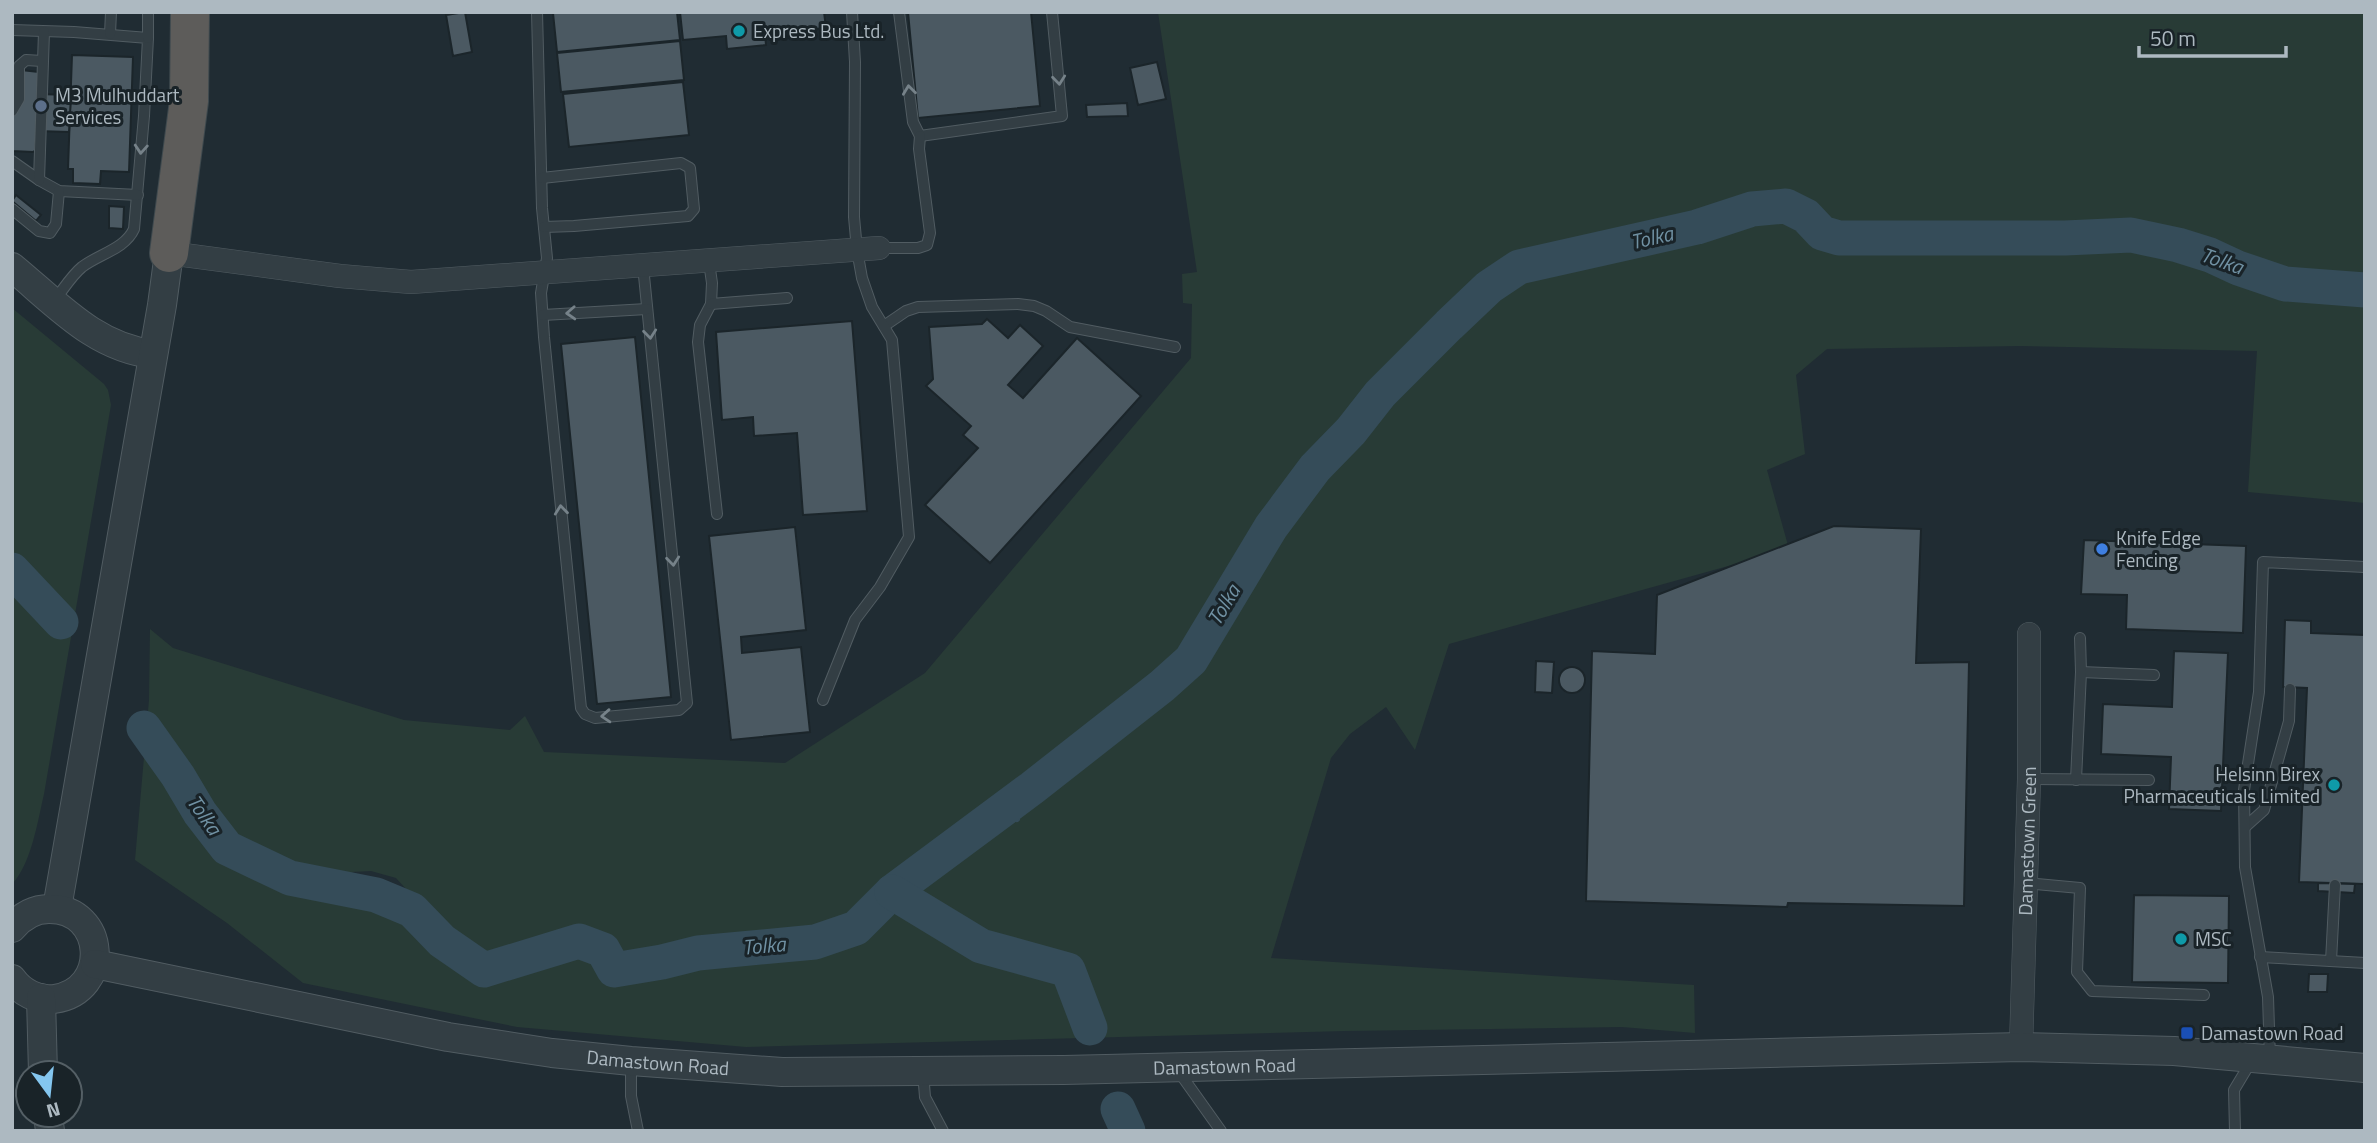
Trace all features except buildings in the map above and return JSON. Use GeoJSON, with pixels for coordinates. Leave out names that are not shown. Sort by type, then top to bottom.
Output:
{"type":"FeatureCollection","features":[{"type":"Feature","properties":{"kind":"highway"},"geometry":{"type":"LineString","coordinates":[[169,253],[189,101],[190,12]]}},
{"type":"Feature","properties":{"kind":"street"},"geometry":{"type":"LineString","coordinates":[[57,908],[169,253],[340,276],[411,282],[868,249]]}},
{"type":"Feature","properties":{"kind":"street"},"geometry":{"type":"LineString","coordinates":[[12,267],[104,341],[137,352],[153,354]]}},
{"type":"Feature","properties":{"kind":"street","name":"Damastown Green"},"geometry":{"type":"LineString","coordinates":[[2021,1047],[2029,779],[2029,634]]}},
{"type":"Feature","properties":{"kind":"street"},"geometry":{"type":"LineString","coordinates":[[12,928],[33,911],[57,908],[75,916],[87,927],[94,943],[95,964],[81,988],[65,997],[41,998],[29,995],[12,979]]}},
{"type":"Feature","properties":{"kind":"street","name":"Damastown Road"},"geometry":{"type":"LineString","coordinates":[[95,964],[448,1037],[552,1053],[782,1072],[1175,1067],[2021,1047],[2174,1051],[2365,1068]]}},
{"type":"Feature","properties":{"kind":"street"},"geometry":{"type":"LineString","coordinates":[[41,998],[43,1059]]}},
{"type":"Feature","properties":{"kind":"lane"},"geometry":{"type":"LineString","coordinates":[[110,34],[111,12]]}},
{"type":"Feature","properties":{"kind":"lane"},"geometry":{"type":"LineString","coordinates":[[54,302],[82,268],[127,241],[134,229],[148,12]]}},
{"type":"Feature","properties":{"kind":"lane"},"geometry":{"type":"LineString","coordinates":[[537,12],[541,178],[547,258],[541,293],[582,708],[585,714],[595,718],[678,710],[687,703],[643,266]]}},
{"type":"Feature","properties":{"kind":"lane"},"geometry":{"type":"LineString","coordinates":[[822,700],[855,620],[880,587],[909,537],[892,340],[872,307],[862,278],[868,249],[854,217],[855,62],[852,12]]}},
{"type":"Feature","properties":{"kind":"lane"},"geometry":{"type":"LineString","coordinates":[[868,249],[918,248],[927,245],[930,233],[919,149],[920,136],[913,122],[899,12]]}},
{"type":"Feature","properties":{"kind":"lane"},"geometry":{"type":"LineString","coordinates":[[920,136],[1062,116],[1052,12]]}},
{"type":"Feature","properties":{"kind":"lane"},"geometry":{"type":"LineString","coordinates":[[12,30],[148,38]]}},
{"type":"Feature","properties":{"kind":"lane"},"geometry":{"type":"LineString","coordinates":[[39,180],[44,32]]}},
{"type":"Feature","properties":{"kind":"lane"},"geometry":{"type":"LineString","coordinates":[[12,111],[19,99],[19,66],[26,60],[42,61]]}},
{"type":"Feature","properties":{"kind":"lane"},"geometry":{"type":"LineString","coordinates":[[12,161],[59,191],[138,195]]}},
{"type":"Feature","properties":{"kind":"lane"},"geometry":{"type":"LineString","coordinates":[[541,178],[681,163],[691,168],[694,209],[688,216],[544,227]]}},
{"type":"Feature","properties":{"kind":"lane"},"geometry":{"type":"LineString","coordinates":[[12,209],[39,230],[50,233],[56,224],[59,191]]}},
{"type":"Feature","properties":{"kind":"lane"},"geometry":{"type":"LineString","coordinates":[[709,261],[711,304],[700,325],[698,342],[717,514]]}},
{"type":"Feature","properties":{"kind":"lane"},"geometry":{"type":"LineString","coordinates":[[711,304],[787,298]]}},
{"type":"Feature","properties":{"kind":"lane"},"geometry":{"type":"LineString","coordinates":[[884,326],[906,311],[918,307],[1018,304],[1046,311],[1070,327],[1175,347]]}},
{"type":"Feature","properties":{"kind":"lane"},"geometry":{"type":"LineString","coordinates":[[543,315],[647,309]]}},
{"type":"Feature","properties":{"kind":"lane"},"geometry":{"type":"LineString","coordinates":[[2235,1131],[2234,1090],[2262,1058],[2267,997],[2245,867],[2244,790],[2259,692],[2263,562],[2365,567]]}},
{"type":"Feature","properties":{"kind":"lane"},"geometry":{"type":"LineString","coordinates":[[2076,780],[2080,638]]}},
{"type":"Feature","properties":{"kind":"lane"},"geometry":{"type":"LineString","coordinates":[[2081,672],[2154,675]]}},
{"type":"Feature","properties":{"kind":"lane"},"geometry":{"type":"LineString","coordinates":[[2245,827],[2264,810],[2289,721],[2290,689]]}},
{"type":"Feature","properties":{"kind":"lane"},"geometry":{"type":"LineString","coordinates":[[2029,779],[2149,780]]}},
{"type":"Feature","properties":{"kind":"lane"},"geometry":{"type":"LineString","coordinates":[[2025,883],[2080,888],[2077,972],[2092,991],[2204,995]]}},
{"type":"Feature","properties":{"kind":"lane"},"geometry":{"type":"LineString","coordinates":[[2331,961],[2335,885]]}},
{"type":"Feature","properties":{"kind":"lane"},"geometry":{"type":"LineString","coordinates":[[2260,957],[2365,963]]}},
{"type":"Feature","properties":{"kind":"lane"},"geometry":{"type":"LineString","coordinates":[[631,1061],[631,1097],[638,1131]]}},
{"type":"Feature","properties":{"kind":"lane"},"geometry":{"type":"LineString","coordinates":[[1175,1067],[1221,1131]]}},
{"type":"Feature","properties":{"kind":"lane"},"geometry":{"type":"LineString","coordinates":[[923,1072],[925,1097],[943,1131]]}},
{"type":"Feature","properties":{"kind":"green space"},"geometry":{"type":"Polygon","coordinates":[[[1158,12],[2365,12],[2365,285],[2295,281],[2154,229],[1859,233],[1827,226],[1804,209],[1775,201],[1726,211],[1667,230],[1525,255],[1489,279],[1406,354],[1283,500],[1239,559],[1208,623],[1186,658],[1138,699],[842,928],[812,938],[762,941],[706,949],[832,951],[895,903],[924,887],[1141,721],[1207,660],[1260,558],[1387,403],[1500,290],[1530,271],[1685,246],[1747,216],[1768,214],[1788,218],[1807,239],[1862,250],[1959,246],[2023,253],[2129,251],[2192,263],[2278,293],[2365,297],[2365,503],[2248,492],[2257,351],[2020,346],[1827,349],[1796,375],[1805,454],[1767,470],[1789,549],[1449,644],[1415,750],[1386,707],[1350,734],[1331,758],[1271,958],[1694,985],[1695,1033],[1622,1027],[1345,1031],[746,1047],[517,1027],[303,983],[227,923],[135,860],[149,700],[150,629],[173,648],[404,720],[510,730],[525,716],[544,752],[785,763],[925,673],[1191,358],[1192,304],[1183,303],[1182,274],[1197,272],[1158,12]],[[371,871],[351,872],[407,890],[396,878],[371,871]]]}},
{"type":"Feature","properties":{"kind":"green space"},"geometry":{"type":"Polygon","coordinates":[[[12,308],[104,384],[111,405],[44,794],[29,854],[19,876],[12,884],[12,308]]]}},
{"type":"Feature","properties":{"kind":"waterway","name":"Tolka"},"geometry":{"type":"LineString","coordinates":[[144,728],[200,813],[227,848],[290,878],[376,895],[412,910],[442,941],[484,970],[579,941],[603,950],[614,970],[698,953],[815,942],[856,928],[892,892],[1032,788],[1191,660],[1271,527],[1315,468],[1351,431],[1380,394],[1449,325],[1489,287],[1519,267],[1697,227],[1752,209],[1786,206],[1806,216],[1822,233],[1839,238],[2065,238],[2131,235],[2210,255],[2285,284],[2365,290]]}},
{"type":"Feature","properties":{"kind":"waterway","name":"Tolka"},"geometry":{"type":"LineString","coordinates":[[12,570],[61,622]]}},
{"type":"Feature","properties":{"kind":"waterway"},"geometry":{"type":"LineString","coordinates":[[1007,807],[1017,819]]}},
{"type":"Feature","properties":{"kind":"waterway"},"geometry":{"type":"LineString","coordinates":[[892,892],[981,946],[1068,970],[1090,1028]]}},
{"type":"Feature","properties":{"kind":"waterway"},"geometry":{"type":"LineString","coordinates":[[1118,1109],[1128,1131]]}},
{"type":"Feature","properties":{"kind":"place","name":"Express Bus Ltd."},"geometry":{"type":"Point","coordinates":[739,31]}},
{"type":"Feature","properties":{"kind":"place","name":"M3 Mulhuddart Services"},"geometry":{"type":"Point","coordinates":[41,106]}},
{"type":"Feature","properties":{"kind":"place","name":"Knife Edge Fencing"},"geometry":{"type":"Point","coordinates":[2102,549]}},
{"type":"Feature","properties":{"kind":"place","name":"Helsinn Birex Pharmaceuticals Limited"},"geometry":{"type":"Point","coordinates":[2334,785]}},
{"type":"Feature","properties":{"kind":"place","name":"MSC"},"geometry":{"type":"Point","coordinates":[2181,939]}},
{"type":"Feature","properties":{"kind":"place","name":"Damastown Road"},"geometry":{"type":"Point","coordinates":[2187,1033]}}]}
